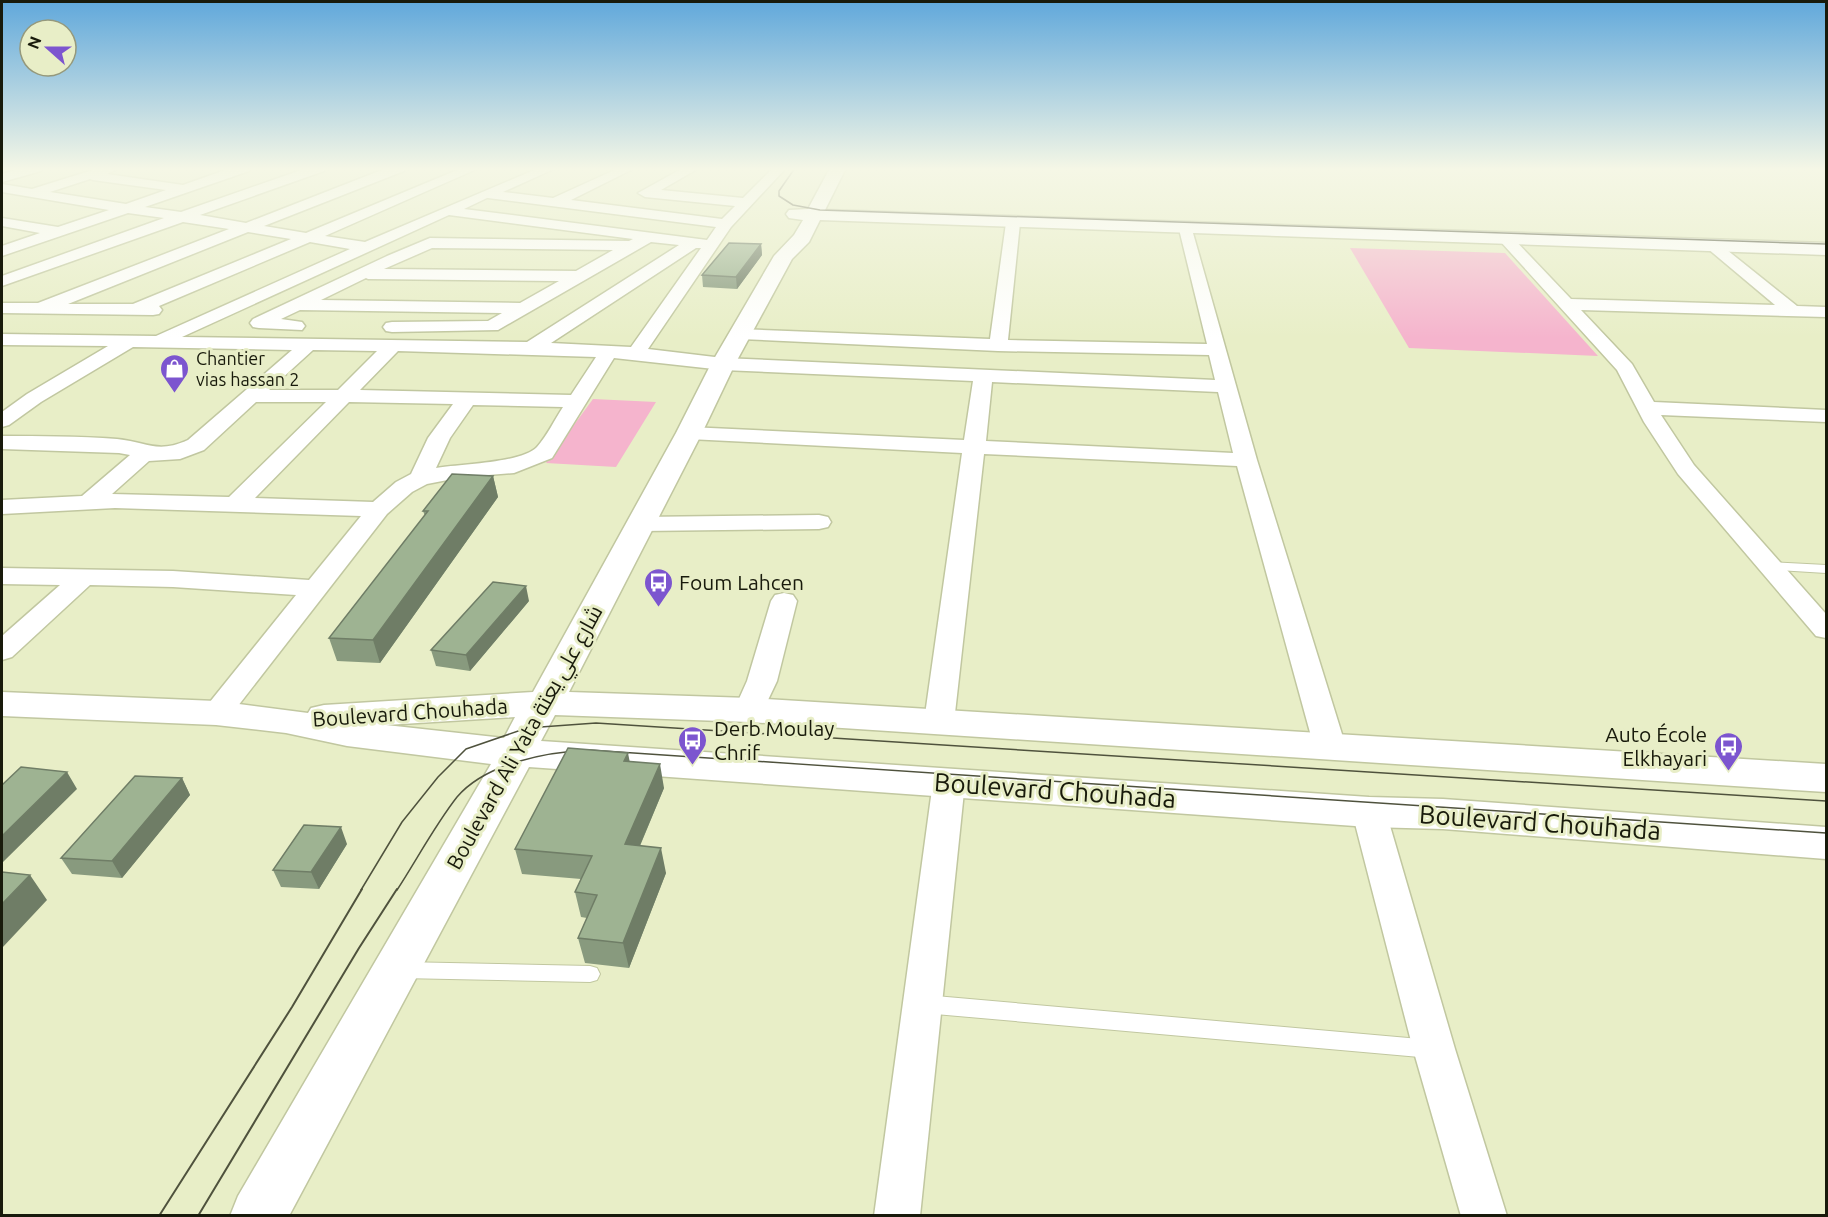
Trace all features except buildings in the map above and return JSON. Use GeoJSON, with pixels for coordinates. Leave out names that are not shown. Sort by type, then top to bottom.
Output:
{"type":"FeatureCollection","features":[{"type":"Feature","properties":{"kind":"street"},"geometry":{"type":"LineString","coordinates":[[20,225],[60,231]]}},
{"type":"Feature","properties":{"kind":"street"},"geometry":{"type":"LineString","coordinates":[[2,251],[78,225]]}},
{"type":"Feature","properties":{"kind":"street"},"geometry":{"type":"LineString","coordinates":[[2,281],[163,225]]}},
{"type":"Feature","properties":{"kind":"street"},"geometry":{"type":"LineString","coordinates":[[225,225],[368,247]]}},
{"type":"Feature","properties":{"kind":"street"},"geometry":{"type":"LineString","coordinates":[[41,308],[253,225]]}},
{"type":"Feature","properties":{"kind":"street"},"geometry":{"type":"LineString","coordinates":[[135,310],[339,225]]}},
{"type":"Feature","properties":{"kind":"street"},"geometry":{"type":"LineString","coordinates":[[156,341],[418,225]]}},
{"type":"Feature","properties":{"kind":"street"},"geometry":{"type":"LineString","coordinates":[[555,225],[710,245]]}},
{"type":"Feature","properties":{"kind":"street"},"geometry":{"type":"LineString","coordinates":[[636,353],[725,225]]}},
{"type":"Feature","properties":{"kind":"street","name":"Boulevard Ali Yata شارع علي يعتة"},"geometry":{"type":"LineString","coordinates":[[258,1215],[393,970],[517,753],[527,728],[545,703],[689,434],[723,363],[784,256],[802,238],[805,225]]}},
{"type":"Feature","properties":{"kind":"street"},"geometry":{"type":"LineString","coordinates":[[998,345],[1013,225]]}},
{"type":"Feature","properties":{"kind":"street"},"geometry":{"type":"LineString","coordinates":[[1065,225],[1827,249]]}},
{"type":"Feature","properties":{"kind":"street"},"geometry":{"type":"LineString","coordinates":[[1466,225],[1827,234]]}},
{"type":"Feature","properties":{"kind":"street"},"geometry":{"type":"LineString","coordinates":[[1186,229],[1246,460],[1330,747]]}},
{"type":"Feature","properties":{"kind":"street"},"geometry":{"type":"LineString","coordinates":[[392,236],[425,245],[632,246]]}},
{"type":"Feature","properties":{"kind":"street"},"geometry":{"type":"LineString","coordinates":[[374,326],[480,328],[496,324],[648,237]]}},
{"type":"Feature","properties":{"kind":"street"},"geometry":{"type":"LineString","coordinates":[[1506,239],[1625,368],[1651,415],[1686,469],[1827,630]]}},
{"type":"Feature","properties":{"kind":"street"},"geometry":{"type":"LineString","coordinates":[[531,348],[693,243]]}},
{"type":"Feature","properties":{"kind":"street"},"geometry":{"type":"LineString","coordinates":[[425,245],[259,323],[312,335],[394,345],[636,353],[723,363],[1226,386]]}},
{"type":"Feature","properties":{"kind":"street"},"geometry":{"type":"LineString","coordinates":[[1712,245],[1793,311]]}},
{"type":"Feature","properties":{"kind":"street"},"geometry":{"type":"LineString","coordinates":[[393,259],[608,260]]}},
{"type":"Feature","properties":{"kind":"street"},"geometry":{"type":"LineString","coordinates":[[361,274],[579,276]]}},
{"type":"Feature","properties":{"kind":"street"},"geometry":{"type":"LineString","coordinates":[[328,289],[552,292]]}},
{"type":"Feature","properties":{"kind":"street"},"geometry":{"type":"LineString","coordinates":[[1566,304],[1827,312]]}},
{"type":"Feature","properties":{"kind":"street"},"geometry":{"type":"LineString","coordinates":[[294,305],[524,308]]}},
{"type":"Feature","properties":{"kind":"street"},"geometry":{"type":"LineString","coordinates":[[2,308],[223,312]]}},
{"type":"Feature","properties":{"kind":"street"},"geometry":{"type":"LineString","coordinates":[[740,334],[998,345],[1216,350]]}},
{"type":"Feature","properties":{"kind":"street"},"geometry":{"type":"LineString","coordinates":[[2,339],[156,341],[312,335]]}},
{"type":"Feature","properties":{"kind":"street"},"geometry":{"type":"LineString","coordinates":[[89,502],[143,455],[170,454],[190,449],[207,437],[312,335]]}},
{"type":"Feature","properties":{"kind":"street"},"geometry":{"type":"LineString","coordinates":[[2,421],[34,398],[130,341]]}},
{"type":"Feature","properties":{"kind":"street"},"geometry":{"type":"LineString","coordinates":[[235,505],[394,345]]}},
{"type":"Feature","properties":{"kind":"street"},"geometry":{"type":"LineString","coordinates":[[216,713],[380,509],[404,487],[420,478],[463,470],[514,466],[544,453],[608,352]]}},
{"type":"Feature","properties":{"kind":"street"},"geometry":{"type":"LineString","coordinates":[[939,722],[972,446],[983,376]]}},
{"type":"Feature","properties":{"kind":"street"},"geometry":{"type":"LineString","coordinates":[[249,396],[579,401]]}},
{"type":"Feature","properties":{"kind":"street"},"geometry":{"type":"LineString","coordinates":[[420,478],[439,438],[468,398]]}},
{"type":"Feature","properties":{"kind":"street"},"geometry":{"type":"LineString","coordinates":[[1651,415],[1827,416]]}},
{"type":"Feature","properties":{"kind":"street"},"geometry":{"type":"LineString","coordinates":[[1651,415],[1827,430]]}},
{"type":"Feature","properties":{"kind":"street"},"geometry":{"type":"LineString","coordinates":[[689,434],[1246,460]]}},
{"type":"Feature","properties":{"kind":"street"},"geometry":{"type":"LineString","coordinates":[[2,442],[119,446],[141,451],[143,455]]}},
{"type":"Feature","properties":{"kind":"street"},"geometry":{"type":"LineString","coordinates":[[2,507],[89,502],[380,509]]}},
{"type":"Feature","properties":{"kind":"street"},"geometry":{"type":"LineString","coordinates":[[641,524],[819,522]]}},
{"type":"Feature","properties":{"kind":"street"},"geometry":{"type":"LineString","coordinates":[[2,576],[173,579],[316,588]]}},
{"type":"Feature","properties":{"kind":"street"},"geometry":{"type":"LineString","coordinates":[[2,651],[84,578]]}},
{"type":"Feature","properties":{"kind":"street"},"geometry":{"type":"LineString","coordinates":[[749,710],[762,681],[784,601]]}},
{"type":"Feature","properties":{"kind":"street","name":"Boulevard Chouhada"},"geometry":{"type":"LineString","coordinates":[[286,721],[356,713],[545,703],[749,710],[1827,778]]}},
{"type":"Feature","properties":{"kind":"street","name":"Boulevard Chouhada"},"geometry":{"type":"LineString","coordinates":[[2,704],[216,713],[286,721],[346,733],[466,749],[517,753],[1369,812],[1443,814],[1827,843]]}},
{"type":"Feature","properties":{"kind":"street"},"geometry":{"type":"LineString","coordinates":[[897,1215],[949,782]]}},
{"type":"Feature","properties":{"kind":"street"},"geometry":{"type":"LineString","coordinates":[[1369,812],[1434,1049],[1484,1215]]}},
{"type":"Feature","properties":{"kind":"lane"},"geometry":{"type":"LineString","coordinates":[[1769,566],[1827,569]]}},
{"type":"Feature","properties":{"kind":"lane"},"geometry":{"type":"LineString","coordinates":[[393,970],[590,974]]}},
{"type":"Feature","properties":{"kind":"lane"},"geometry":{"type":"LineString","coordinates":[[922,1004],[1434,1049]]}},
{"type":"Feature","properties":{"kind":"shaded area"},"geometry":{"type":"Polygon","coordinates":[[[1350,248],[1505,253],[1598,356],[1409,348],[1350,248]]]}},
{"type":"Feature","properties":{"kind":"shaded area"},"geometry":{"type":"Polygon","coordinates":[[[593,399],[656,402],[616,467],[546,463],[593,399]]]}},
{"type":"Feature","properties":{"kind":"tram line"},"geometry":{"type":"LineString","coordinates":[[1258,225],[1826,244]]}},
{"type":"Feature","properties":{"kind":"tram line"},"geometry":{"type":"LineString","coordinates":[[361,890],[402,822],[438,777],[466,749],[527,728],[596,723],[1826,801]]}},
{"type":"Feature","properties":{"kind":"tram line"},"geometry":{"type":"LineString","coordinates":[[397,890],[433,831],[457,797],[469,785],[500,768],[518,762],[555,753],[589,750],[1826,833]]}},
{"type":"Feature","properties":{"kind":"tram line"},"geometry":{"type":"LineString","coordinates":[[159,1216],[292,1007],[362,889]]}},
{"type":"Feature","properties":{"kind":"tram line"},"geometry":{"type":"LineString","coordinates":[[198,1216],[397,889]]}},
{"type":"Feature","properties":{"kind":"place","name":"Chantier vias hassan 2"},"geometry":{"type":"Point","coordinates":[175,394]}},
{"type":"Feature","properties":{"kind":"place","name":"Foum Lahcen"},"geometry":{"type":"Point","coordinates":[658,608]}},
{"type":"Feature","properties":{"kind":"place","name":"Derb Moulay Chrif"},"geometry":{"type":"Point","coordinates":[693,766]}},
{"type":"Feature","properties":{"kind":"place","name":"Auto École Elkhayari"},"geometry":{"type":"Point","coordinates":[1728,772]}}]}
